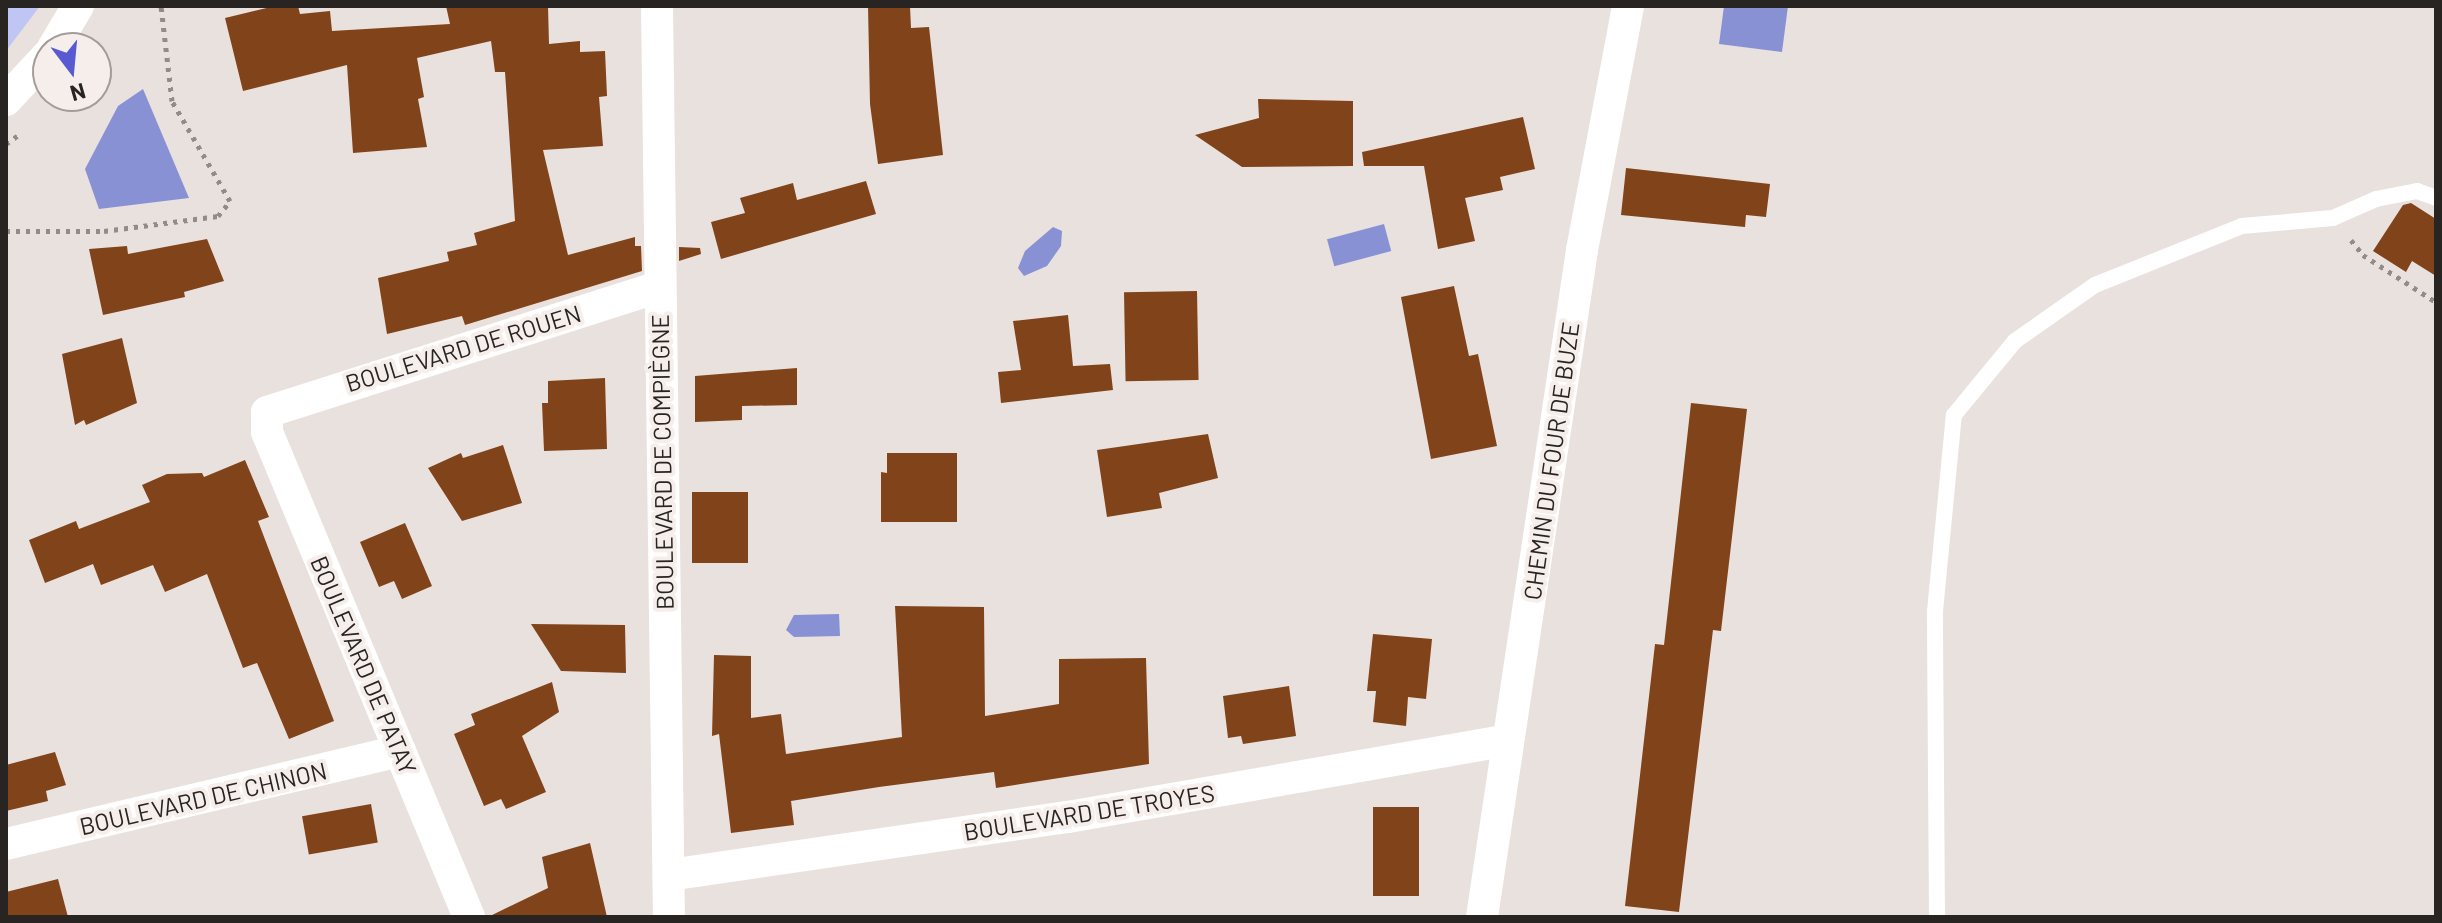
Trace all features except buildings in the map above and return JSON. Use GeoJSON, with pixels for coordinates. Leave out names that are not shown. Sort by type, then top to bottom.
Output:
{"type":"FeatureCollection","features":[{"type":"Feature","properties":{"kind":"street"},"geometry":{"type":"LineString","coordinates":[[63,32],[78,6]]}},
{"type":"Feature","properties":{"kind":"street","name":"BOULEVARD DE COMPIÈGNE"},"geometry":{"type":"LineString","coordinates":[[657,6],[669,917]]}},
{"type":"Feature","properties":{"kind":"street","name":"CHEMIN DU FOUR DE BUZE"},"geometry":{"type":"LineString","coordinates":[[1482,917],[1582,250],[1628,6]]}},
{"type":"Feature","properties":{"kind":"street"},"geometry":{"type":"LineString","coordinates":[[6,100],[32,72]]}},
{"type":"Feature","properties":{"kind":"street","name":"BOULEVARD DE ROUEN"},"geometry":{"type":"LineString","coordinates":[[267,412],[659,287]]}},
{"type":"Feature","properties":{"kind":"street","name":"BOULEVARD DE PATAY"},"geometry":{"type":"LineString","coordinates":[[267,412],[267,432],[469,917]]}},
{"type":"Feature","properties":{"kind":"street","name":"BOULEVARD DE TROYES"},"geometry":{"type":"LineString","coordinates":[[669,875],[1068,817],[1507,740]]}},
{"type":"Feature","properties":{"kind":"street","name":"BOULEVARD DE CHINON"},"geometry":{"type":"LineString","coordinates":[[6,844],[400,751]]}},
{"type":"Feature","properties":{"kind":"lane"},"geometry":{"type":"LineString","coordinates":[[1937,917],[1935,611],[1954,415],[2015,341],[2095,285],[2242,226],[2333,218],[2376,199],[2403,193],[2417,191],[2436,198]]}},
{"type":"Feature","properties":{"kind":"path"},"geometry":{"type":"LineString","coordinates":[[6,231],[104,231],[218,216],[230,201],[172,101],[161,6]]}},
{"type":"Feature","properties":{"kind":"path"},"geometry":{"type":"LineString","coordinates":[[2333,218],[2363,255],[2436,302]]}},
{"type":"Feature","properties":{"kind":"shaded area"},"geometry":{"type":"Polygon","coordinates":[[[6,6],[40,6],[6,51],[6,6]]]}},
{"type":"Feature","properties":{"kind":"shaded area"},"geometry":{"type":"Polygon","coordinates":[[[1724,6],[1788,6],[1782,52],[1719,44],[1724,6]]]}},
{"type":"Feature","properties":{"kind":"shaded area"},"geometry":{"type":"Polygon","coordinates":[[[143,89],[189,198],[99,209],[85,169],[118,106],[143,89]]]}},
{"type":"Feature","properties":{"kind":"shaded area"},"geometry":{"type":"Polygon","coordinates":[[[1384,224],[1391,251],[1334,266],[1327,239],[1384,224]]]}},
{"type":"Feature","properties":{"kind":"shaded area"},"geometry":{"type":"Polygon","coordinates":[[[1053,227],[1062,231],[1061,246],[1047,266],[1024,276],[1018,268],[1025,251],[1053,227]]]}},
{"type":"Feature","properties":{"kind":"shaded area"},"geometry":{"type":"Polygon","coordinates":[[[839,614],[840,636],[794,637],[786,630],[794,615],[839,614]]]}}]}
